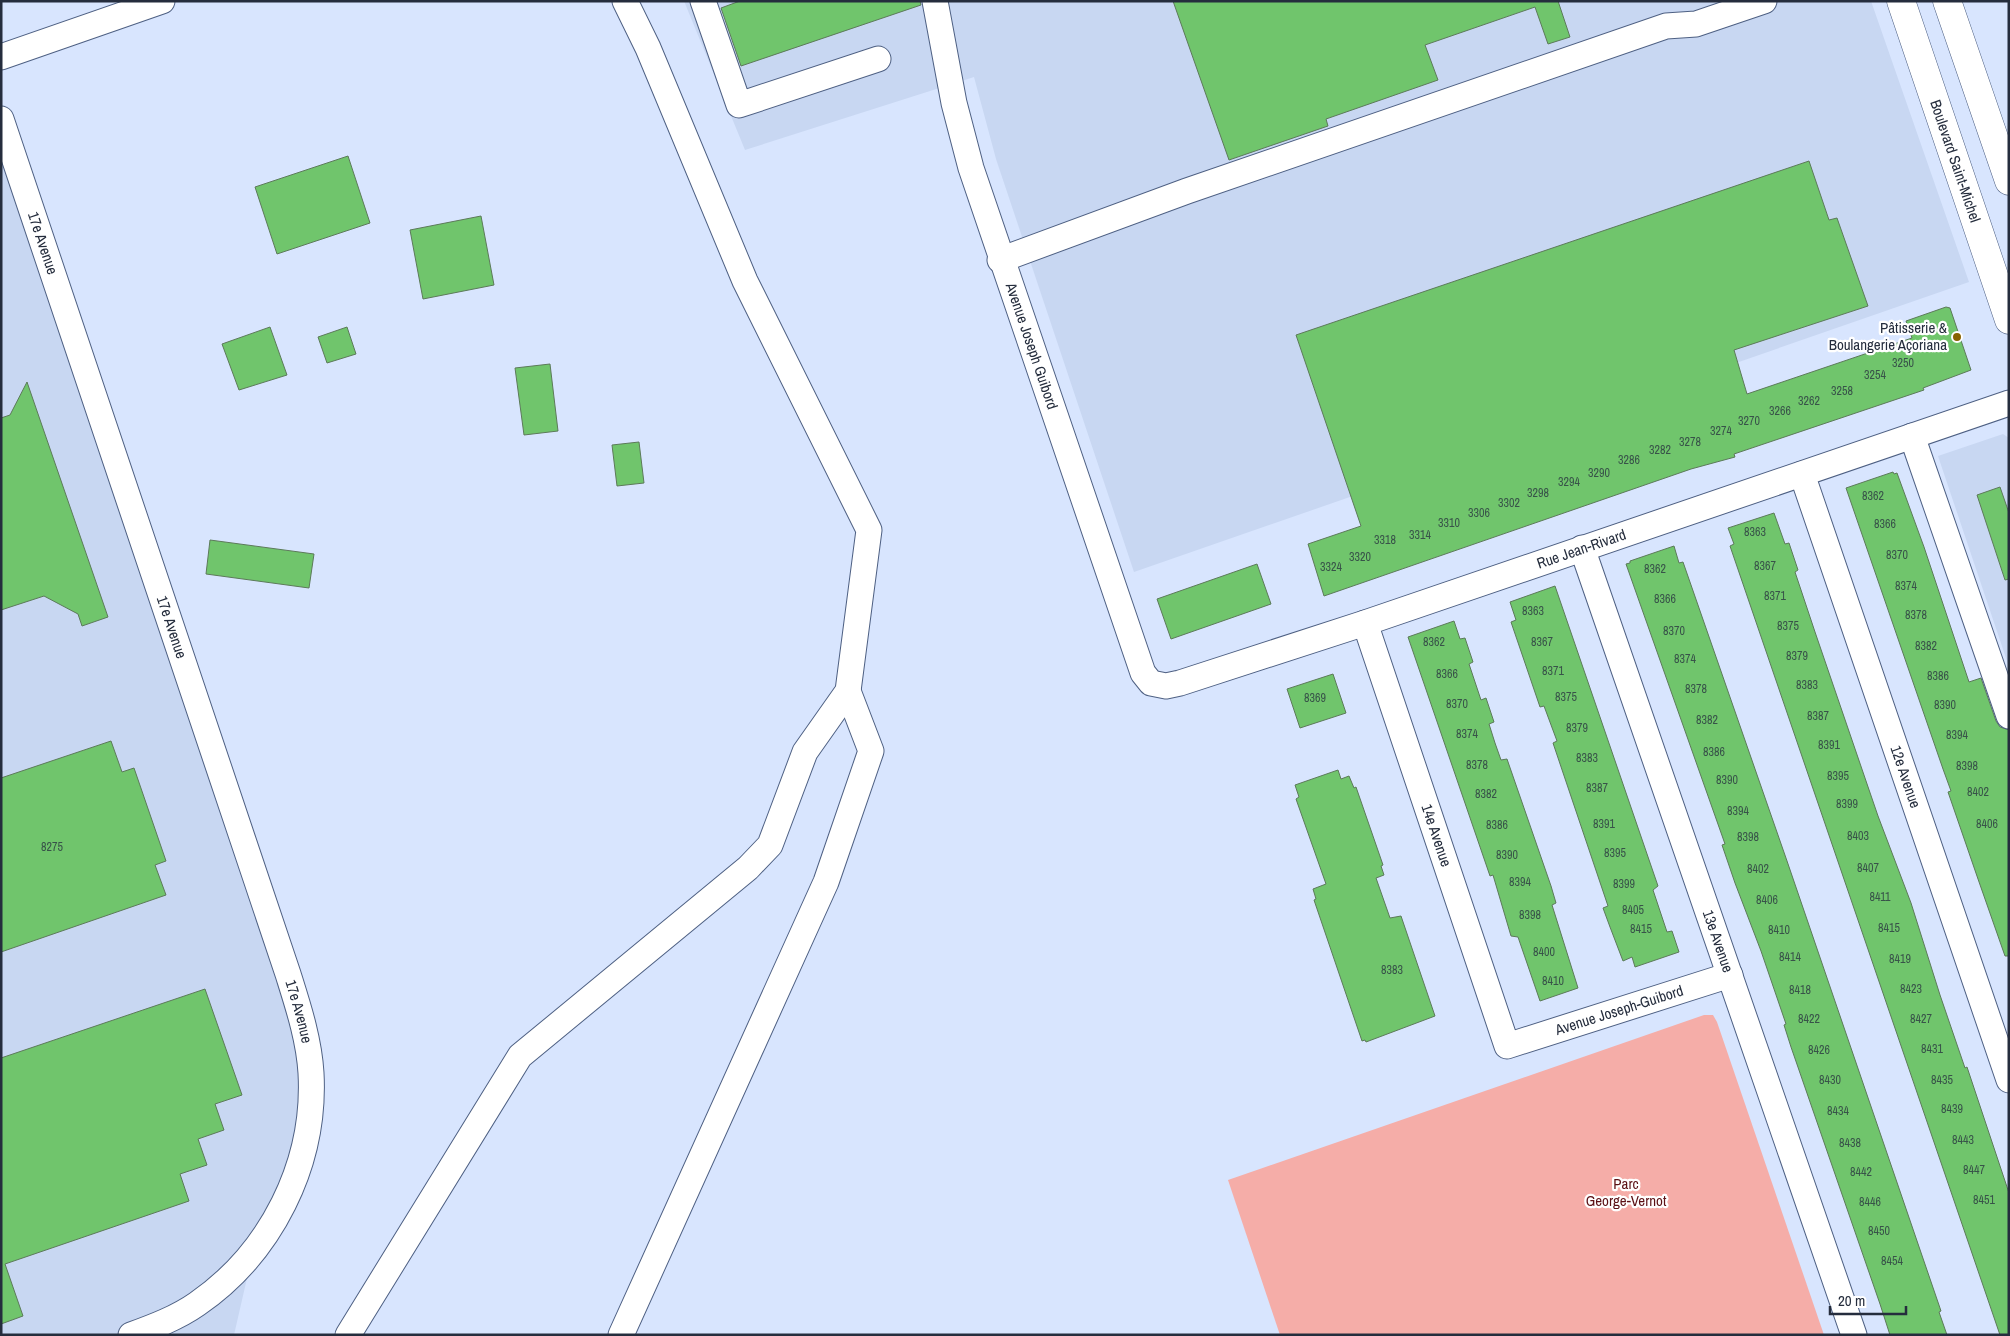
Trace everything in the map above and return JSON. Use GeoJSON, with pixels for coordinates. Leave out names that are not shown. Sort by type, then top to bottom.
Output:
{"type":"FeatureCollection","features":[{"type":"Feature","properties":{"kind":"main road","name":"Boulevard Saint-Michel"},"geometry":{"type":"LineString","coordinates":[[1901,1],[2009,320]]}},
{"type":"Feature","properties":{"kind":"main road"},"geometry":{"type":"LineString","coordinates":[[1947,1],[2009,181]]}},
{"type":"Feature","properties":{"kind":"street"},"geometry":{"type":"LineString","coordinates":[[1,57],[162,1]]}},
{"type":"Feature","properties":{"kind":"street"},"geometry":{"type":"LineString","coordinates":[[348,1335],[520,1056],[748,868],[770,845],[805,752],[848,691],[869,530],[745,280],[648,48],[626,1]]}},
{"type":"Feature","properties":{"kind":"street"},"geometry":{"type":"LineString","coordinates":[[703,1],[739,105],[878,59]]}},
{"type":"Feature","properties":{"kind":"street","name":"Avenue Joseph Guibord"},"geometry":{"type":"LineString","coordinates":[[935,1],[954,103],[971,168],[1000,260],[1143,673],[1152,684]]}},
{"type":"Feature","properties":{"kind":"street"},"geometry":{"type":"LineString","coordinates":[[1000,260],[1187,192],[1666,26],[1696,24],[1764,1]]}},
{"type":"Feature","properties":{"kind":"street","name":"17e Avenue"},"geometry":{"type":"LineString","coordinates":[[1,119],[300,1011],[311,1072],[310,1118],[297,1173],[282,1207],[253,1252],[228,1279],[196,1305],[156,1326],[131,1335]]}},
{"type":"Feature","properties":{"kind":"street","name":"Rue Jean-Rivard"},"geometry":{"type":"LineString","coordinates":[[1152,684],[1166,686],[1180,683],[1365,623],[2009,403]]}},
{"type":"Feature","properties":{"kind":"street"},"geometry":{"type":"LineString","coordinates":[[1912,436],[2009,716]]}},
{"type":"Feature","properties":{"kind":"street","name":"12e Avenue"},"geometry":{"type":"LineString","coordinates":[[1802,474],[2009,1080]]}},
{"type":"Feature","properties":{"kind":"street","name":"13e Avenue"},"geometry":{"type":"LineString","coordinates":[[1582,548],[1854,1335]]}},
{"type":"Feature","properties":{"kind":"street","name":"14e Avenue"},"geometry":{"type":"LineString","coordinates":[[1365,623],[1507,1046]]}},
{"type":"Feature","properties":{"kind":"street"},"geometry":{"type":"LineString","coordinates":[[621,1335],[826,882],[871,751],[848,691]]}},
{"type":"Feature","properties":{"kind":"street","name":"Avenue Joseph-Guibord"},"geometry":{"type":"LineString","coordinates":[[1507,1046],[1730,975]]}},
{"type":"Feature","properties":{"kind":"shaded area"},"geometry":{"type":"Polygon","coordinates":[[[684,1],[1871,1],[1969,282],[1134,572],[996,159],[974,77],[745,150],[684,1]]]}},
{"type":"Feature","properties":{"kind":"shaded area"},"geometry":{"type":"Polygon","coordinates":[[[1,120],[308,1049],[306,1141],[253,1252],[234,1335],[1,1335],[1,120]]]}},
{"type":"Feature","properties":{"kind":"shaded area"},"geometry":{"type":"Polygon","coordinates":[[[2003,434],[2009,438],[2009,667],[1938,456],[2003,434]]]}},
{"type":"Feature","properties":{"kind":"green space","name":"Parc George-Vernot"},"geometry":{"type":"Polygon","coordinates":[[[1704,1015],[1713,1015],[1717,1022],[1824,1335],[1280,1335],[1228,1180],[1704,1015]]]}},
{"type":"Feature","properties":{"kind":"building"},"geometry":{"type":"Polygon","coordinates":[[[740,1],[920,1],[921,5],[741,66],[721,8],[740,1]]]}},
{"type":"Feature","properties":{"kind":"building"},"geometry":{"type":"Polygon","coordinates":[[[1173,1],[1558,1],[1570,37],[1548,44],[1535,7],[1425,45],[1438,80],[1326,119],[1328,126],[1229,160],[1173,1]]]}},
{"type":"Feature","properties":{"kind":"building"},"geometry":{"type":"Polygon","coordinates":[[[348,156],[370,223],[277,254],[255,187],[348,156]]]}},
{"type":"Feature","properties":{"kind":"building"},"geometry":{"type":"Polygon","coordinates":[[[1809,161],[1829,220],[1837,218],[1868,306],[1734,350],[1747,394],[1912,338],[1906,321],[1946,307],[1950,308],[1971,370],[1923,388],[1924,390],[1734,454],[1735,457],[1691,469],[1324,596],[1308,544],[1361,526],[1296,335],[1809,161]]]}},
{"type":"Feature","properties":{"kind":"building"},"geometry":{"type":"Polygon","coordinates":[[[481,216],[494,285],[423,299],[410,230],[481,216]]]}},
{"type":"Feature","properties":{"kind":"building"},"geometry":{"type":"Polygon","coordinates":[[[270,327],[287,375],[239,390],[222,344],[270,327]]]}},
{"type":"Feature","properties":{"kind":"building"},"geometry":{"type":"Polygon","coordinates":[[[347,327],[356,354],[327,363],[318,337],[347,327]]]}},
{"type":"Feature","properties":{"kind":"building"},"geometry":{"type":"Polygon","coordinates":[[[550,364],[558,431],[524,435],[515,368],[550,364]]]}},
{"type":"Feature","properties":{"kind":"building"},"geometry":{"type":"Polygon","coordinates":[[[27,382],[108,617],[82,626],[78,614],[44,596],[1,610],[1,418],[10,415],[27,382]]]}},
{"type":"Feature","properties":{"kind":"building"},"geometry":{"type":"Polygon","coordinates":[[[639,442],[644,483],[617,486],[612,445],[639,442]]]}},
{"type":"Feature","properties":{"kind":"building"},"geometry":{"type":"Polygon","coordinates":[[[1893,472],[1894,474],[1897,473],[1924,547],[1969,682],[1981,678],[1996,721],[2000,727],[2009,730],[2009,956],[2005,956],[1978,879],[1948,792],[1951,791],[1846,488],[1893,472]]]}},
{"type":"Feature","properties":{"kind":"building"},"geometry":{"type":"Polygon","coordinates":[[[2000,487],[2009,513],[2009,579],[2005,580],[1977,495],[2000,487]]]}},
{"type":"Feature","properties":{"kind":"building"},"geometry":{"type":"Polygon","coordinates":[[[1774,513],[1785,544],[1789,543],[1798,570],[1795,572],[1815,632],[1878,816],[1911,903],[1940,995],[1965,1068],[1967,1067],[2009,1193],[2009,1335],[2000,1335],[1730,546],[1734,544],[1728,528],[1774,513]]]}},
{"type":"Feature","properties":{"kind":"building"},"geometry":{"type":"Polygon","coordinates":[[[210,540],[314,554],[309,588],[206,574],[210,540]]]}},
{"type":"Feature","properties":{"kind":"building"},"geometry":{"type":"Polygon","coordinates":[[[1674,546],[1679,563],[1683,562],[1787,861],[1941,1311],[1939,1312],[1947,1335],[1890,1335],[1791,1047],[1784,1025],[1786,1024],[1761,951],[1722,845],[1725,844],[1626,564],[1674,546]]]}},
{"type":"Feature","properties":{"kind":"building"},"geometry":{"type":"Polygon","coordinates":[[[1257,564],[1271,604],[1171,639],[1157,599],[1257,564]]]}},
{"type":"Feature","properties":{"kind":"building"},"geometry":{"type":"Polygon","coordinates":[[[1555,586],[1658,886],[1653,890],[1667,932],[1672,931],[1679,952],[1635,967],[1632,957],[1623,961],[1603,908],[1608,906],[1553,743],[1557,741],[1544,706],[1540,707],[1511,622],[1516,620],[1510,602],[1555,586]]]}},
{"type":"Feature","properties":{"kind":"building"},"geometry":{"type":"Polygon","coordinates":[[[1454,621],[1460,639],[1465,638],[1473,662],[1469,664],[1481,700],[1486,698],[1494,722],[1489,724],[1495,743],[1501,760],[1507,759],[1551,886],[1556,903],[1552,905],[1578,988],[1540,1001],[1518,937],[1511,936],[1493,875],[1490,876],[1408,637],[1454,621]]]}},
{"type":"Feature","properties":{"kind":"building"},"geometry":{"type":"Polygon","coordinates":[[[1333,674],[1346,713],[1300,728],[1287,689],[1333,674]]]}},
{"type":"Feature","properties":{"kind":"building"},"geometry":{"type":"Polygon","coordinates":[[[111,741],[122,772],[134,768],[166,861],[155,865],[166,895],[1,952],[1,778],[111,741]]]}},
{"type":"Feature","properties":{"kind":"building"},"geometry":{"type":"Polygon","coordinates":[[[1338,770],[1341,779],[1349,776],[1354,788],[1356,787],[1383,865],[1381,866],[1384,875],[1376,878],[1390,918],[1401,916],[1435,1016],[1366,1042],[1365,1040],[1362,1041],[1314,900],[1316,899],[1313,889],[1326,884],[1296,799],[1299,797],[1295,785],[1338,770]]]}},
{"type":"Feature","properties":{"kind":"building"},"geometry":{"type":"Polygon","coordinates":[[[205,989],[242,1095],[215,1104],[224,1130],[198,1139],[207,1165],[180,1174],[189,1201],[5,1264],[23,1316],[1,1324],[1,1058],[205,989]]]}},
{"type":"Feature","properties":{"kind":"place","name":"Pâtisserie & Boulangerie Açoriana"},"geometry":{"type":"Point","coordinates":[1957,337]}}]}
